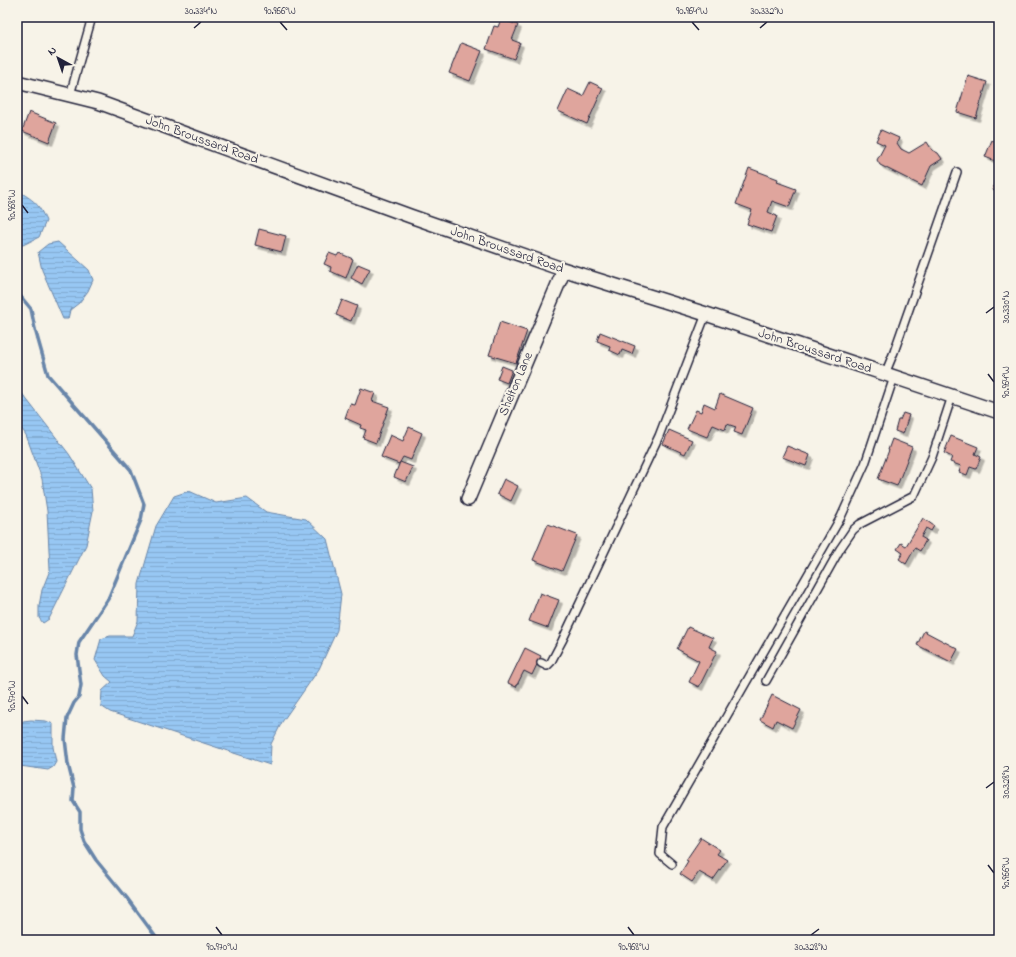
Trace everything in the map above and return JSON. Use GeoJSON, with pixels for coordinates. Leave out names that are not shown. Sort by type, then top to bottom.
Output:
{"type":"FeatureCollection","features":[{"type":"Feature","properties":{"kind":"street","name":"John Broussard Road"},"geometry":{"type":"LineString","coordinates":[[17,82],[98,102],[410,216],[564,270],[706,314],[999,412]]}},
{"type":"Feature","properties":{"kind":"street","name":"Shelton Lane"},"geometry":{"type":"LineString","coordinates":[[468,499],[564,270]]}},
{"type":"Feature","properties":{"kind":"lane"},"geometry":{"type":"LineString","coordinates":[[70,95],[92,17]]}},
{"type":"Feature","properties":{"kind":"lane"},"geometry":{"type":"LineString","coordinates":[[672,864],[660,854],[663,827],[841,517],[865,464],[890,376],[894,352],[957,172]]}},
{"type":"Feature","properties":{"kind":"lane"},"geometry":{"type":"LineString","coordinates":[[541,663],[547,666],[551,662],[568,630],[659,436],[706,314]]}},
{"type":"Feature","properties":{"kind":"lane"},"geometry":{"type":"LineString","coordinates":[[766,681],[840,549],[853,530],[860,524],[914,496],[932,457],[952,396]]}},
{"type":"Feature","properties":{"kind":"water"},"geometry":{"type":"Polygon","coordinates":[[[17,190],[35,202],[46,221],[39,237],[23,245],[17,244],[17,190]]]}},
{"type":"Feature","properties":{"kind":"water"},"geometry":{"type":"Polygon","coordinates":[[[58,242],[89,270],[93,280],[88,291],[79,303],[70,310],[68,319],[63,319],[42,270],[38,252],[48,244],[58,242]]]}},
{"type":"Feature","properties":{"kind":"water"},"geometry":{"type":"Polygon","coordinates":[[[17,387],[69,454],[91,489],[93,511],[86,545],[49,619],[43,623],[39,618],[39,606],[42,590],[50,570],[47,511],[42,479],[26,435],[17,422],[17,387]]]}},
{"type":"Feature","properties":{"kind":"water"},"geometry":{"type":"Polygon","coordinates":[[[189,491],[216,503],[247,498],[266,512],[306,519],[327,539],[341,594],[337,630],[319,669],[282,722],[271,744],[270,765],[110,712],[101,706],[102,691],[112,682],[105,676],[95,660],[101,639],[110,636],[132,636],[138,621],[139,584],[156,526],[174,496],[189,491]]]}},
{"type":"Feature","properties":{"kind":"water"},"geometry":{"type":"Polygon","coordinates":[[[23,721],[46,721],[53,724],[53,747],[56,762],[53,767],[48,770],[20,766],[17,763],[17,729],[23,721]]]}},
{"type":"Feature","properties":{"kind":"building"},"geometry":{"type":"Polygon","coordinates":[[[501,19],[518,25],[512,40],[520,43],[514,59],[486,49],[494,26],[498,27],[501,19]]]}},
{"type":"Feature","properties":{"kind":"building"},"geometry":{"type":"Polygon","coordinates":[[[461,43],[482,51],[470,81],[449,73],[461,43]]]}},
{"type":"Feature","properties":{"kind":"building"},"geometry":{"type":"Polygon","coordinates":[[[968,76],[987,82],[976,118],[957,112],[968,76]]]}},
{"type":"Feature","properties":{"kind":"building"},"geometry":{"type":"Polygon","coordinates":[[[590,82],[603,88],[587,124],[558,111],[568,89],[583,96],[590,82]]]}},
{"type":"Feature","properties":{"kind":"building"},"geometry":{"type":"Polygon","coordinates":[[[29,112],[56,123],[49,142],[22,131],[29,112]]]}},
{"type":"Feature","properties":{"kind":"building"},"geometry":{"type":"Polygon","coordinates":[[[881,130],[899,138],[897,143],[901,149],[909,153],[927,142],[932,150],[938,153],[942,159],[931,166],[922,186],[880,165],[877,160],[885,145],[876,141],[881,130]]]}},
{"type":"Feature","properties":{"kind":"building"},"geometry":{"type":"Polygon","coordinates":[[[992,140],[999,143],[998,162],[985,157],[992,140]]]}},
{"type":"Feature","properties":{"kind":"building"},"geometry":{"type":"Polygon","coordinates":[[[749,168],[778,179],[777,182],[796,189],[789,207],[772,201],[768,212],[777,216],[771,232],[747,224],[752,210],[736,204],[749,168]]]}},
{"type":"Feature","properties":{"kind":"building"},"geometry":{"type":"Polygon","coordinates":[[[997,176],[999,177],[999,200],[995,198],[998,192],[992,190],[997,176]]]}},
{"type":"Feature","properties":{"kind":"building"},"geometry":{"type":"Polygon","coordinates":[[[259,229],[286,236],[282,252],[255,245],[259,229]]]}},
{"type":"Feature","properties":{"kind":"building"},"geometry":{"type":"Polygon","coordinates":[[[329,253],[337,256],[339,253],[353,259],[346,278],[330,271],[331,267],[324,264],[329,253]]]}},
{"type":"Feature","properties":{"kind":"building"},"geometry":{"type":"Polygon","coordinates":[[[358,264],[370,269],[362,284],[351,278],[358,264]]]}},
{"type":"Feature","properties":{"kind":"building"},"geometry":{"type":"Polygon","coordinates":[[[342,300],[357,306],[351,321],[336,315],[342,300]]]}},
{"type":"Feature","properties":{"kind":"building"},"geometry":{"type":"Polygon","coordinates":[[[500,322],[527,331],[516,363],[489,355],[500,322]]]}},
{"type":"Feature","properties":{"kind":"building"},"geometry":{"type":"Polygon","coordinates":[[[600,332],[635,346],[632,354],[622,350],[620,355],[609,350],[610,346],[597,341],[600,332]]]}},
{"type":"Feature","properties":{"kind":"building"},"geometry":{"type":"Polygon","coordinates":[[[502,366],[512,370],[507,383],[497,379],[502,366]]]}},
{"type":"Feature","properties":{"kind":"building"},"geometry":{"type":"Polygon","coordinates":[[[361,388],[375,393],[372,401],[389,407],[376,443],[363,438],[366,430],[360,428],[361,425],[345,418],[350,404],[355,405],[361,388]]]}},
{"type":"Feature","properties":{"kind":"building"},"geometry":{"type":"Polygon","coordinates":[[[720,394],[753,408],[742,435],[734,432],[736,427],[727,424],[725,430],[713,425],[707,437],[687,429],[696,410],[701,412],[704,403],[715,408],[720,394]]]}},
{"type":"Feature","properties":{"kind":"building"},"geometry":{"type":"Polygon","coordinates":[[[903,413],[909,415],[903,434],[895,431],[898,420],[900,420],[903,413]]]}},
{"type":"Feature","properties":{"kind":"building"},"geometry":{"type":"Polygon","coordinates":[[[409,427],[422,433],[411,460],[403,457],[399,464],[381,457],[390,435],[403,441],[409,427]]]}},
{"type":"Feature","properties":{"kind":"building"},"geometry":{"type":"Polygon","coordinates":[[[669,430],[692,440],[685,454],[663,444],[669,430]]]}},
{"type":"Feature","properties":{"kind":"building"},"geometry":{"type":"Polygon","coordinates":[[[951,436],[978,447],[975,454],[981,457],[976,469],[970,467],[967,475],[959,472],[961,466],[950,462],[952,457],[944,453],[951,436]]]}},
{"type":"Feature","properties":{"kind":"building"},"geometry":{"type":"Polygon","coordinates":[[[892,439],[912,447],[897,486],[878,479],[892,439]]]}},
{"type":"Feature","properties":{"kind":"building"},"geometry":{"type":"Polygon","coordinates":[[[787,446],[810,455],[806,466],[782,457],[787,446]]]}},
{"type":"Feature","properties":{"kind":"building"},"geometry":{"type":"Polygon","coordinates":[[[400,462],[413,467],[406,482],[394,477],[400,462]]]}},
{"type":"Feature","properties":{"kind":"building"},"geometry":{"type":"Polygon","coordinates":[[[504,479],[518,486],[511,501],[497,494],[504,479]]]}},
{"type":"Feature","properties":{"kind":"building"},"geometry":{"type":"Polygon","coordinates":[[[923,518],[934,526],[931,531],[926,528],[921,537],[926,540],[920,551],[915,548],[906,564],[899,559],[903,553],[897,549],[901,543],[906,546],[923,518]]]}},
{"type":"Feature","properties":{"kind":"building"},"geometry":{"type":"Polygon","coordinates":[[[548,524],[577,535],[562,571],[533,560],[548,524]]]}},
{"type":"Feature","properties":{"kind":"building"},"geometry":{"type":"Polygon","coordinates":[[[540,593],[559,600],[548,628],[529,621],[540,593]]]}},
{"type":"Feature","properties":{"kind":"building"},"geometry":{"type":"Polygon","coordinates":[[[688,627],[713,638],[709,647],[717,651],[699,687],[689,682],[699,661],[677,649],[688,627]]]}},
{"type":"Feature","properties":{"kind":"building"},"geometry":{"type":"Polygon","coordinates":[[[924,631],[958,649],[951,662],[917,645],[924,631]]]}},
{"type":"Feature","properties":{"kind":"building"},"geometry":{"type":"Polygon","coordinates":[[[525,648],[541,656],[532,675],[524,671],[516,687],[508,683],[525,648]]]}},
{"type":"Feature","properties":{"kind":"building"},"geometry":{"type":"Polygon","coordinates":[[[772,695],[801,710],[792,728],[776,720],[773,727],[760,720],[772,695]]]}},
{"type":"Feature","properties":{"kind":"building"},"geometry":{"type":"Polygon","coordinates":[[[701,838],[720,850],[717,854],[727,860],[713,880],[699,872],[692,882],[680,874],[688,861],[686,860],[701,838]]]}},
{"type":"Feature","properties":{"kind":"waterway"},"geometry":{"type":"LineString","coordinates":[[17,292],[31,309],[48,375],[131,470],[144,504],[141,520],[108,599],[79,642],[77,655],[81,685],[79,697],[74,703],[67,718],[65,739],[68,764],[74,788],[73,801],[80,812],[80,829],[84,841],[96,860],[127,898],[158,940]]}}]}
